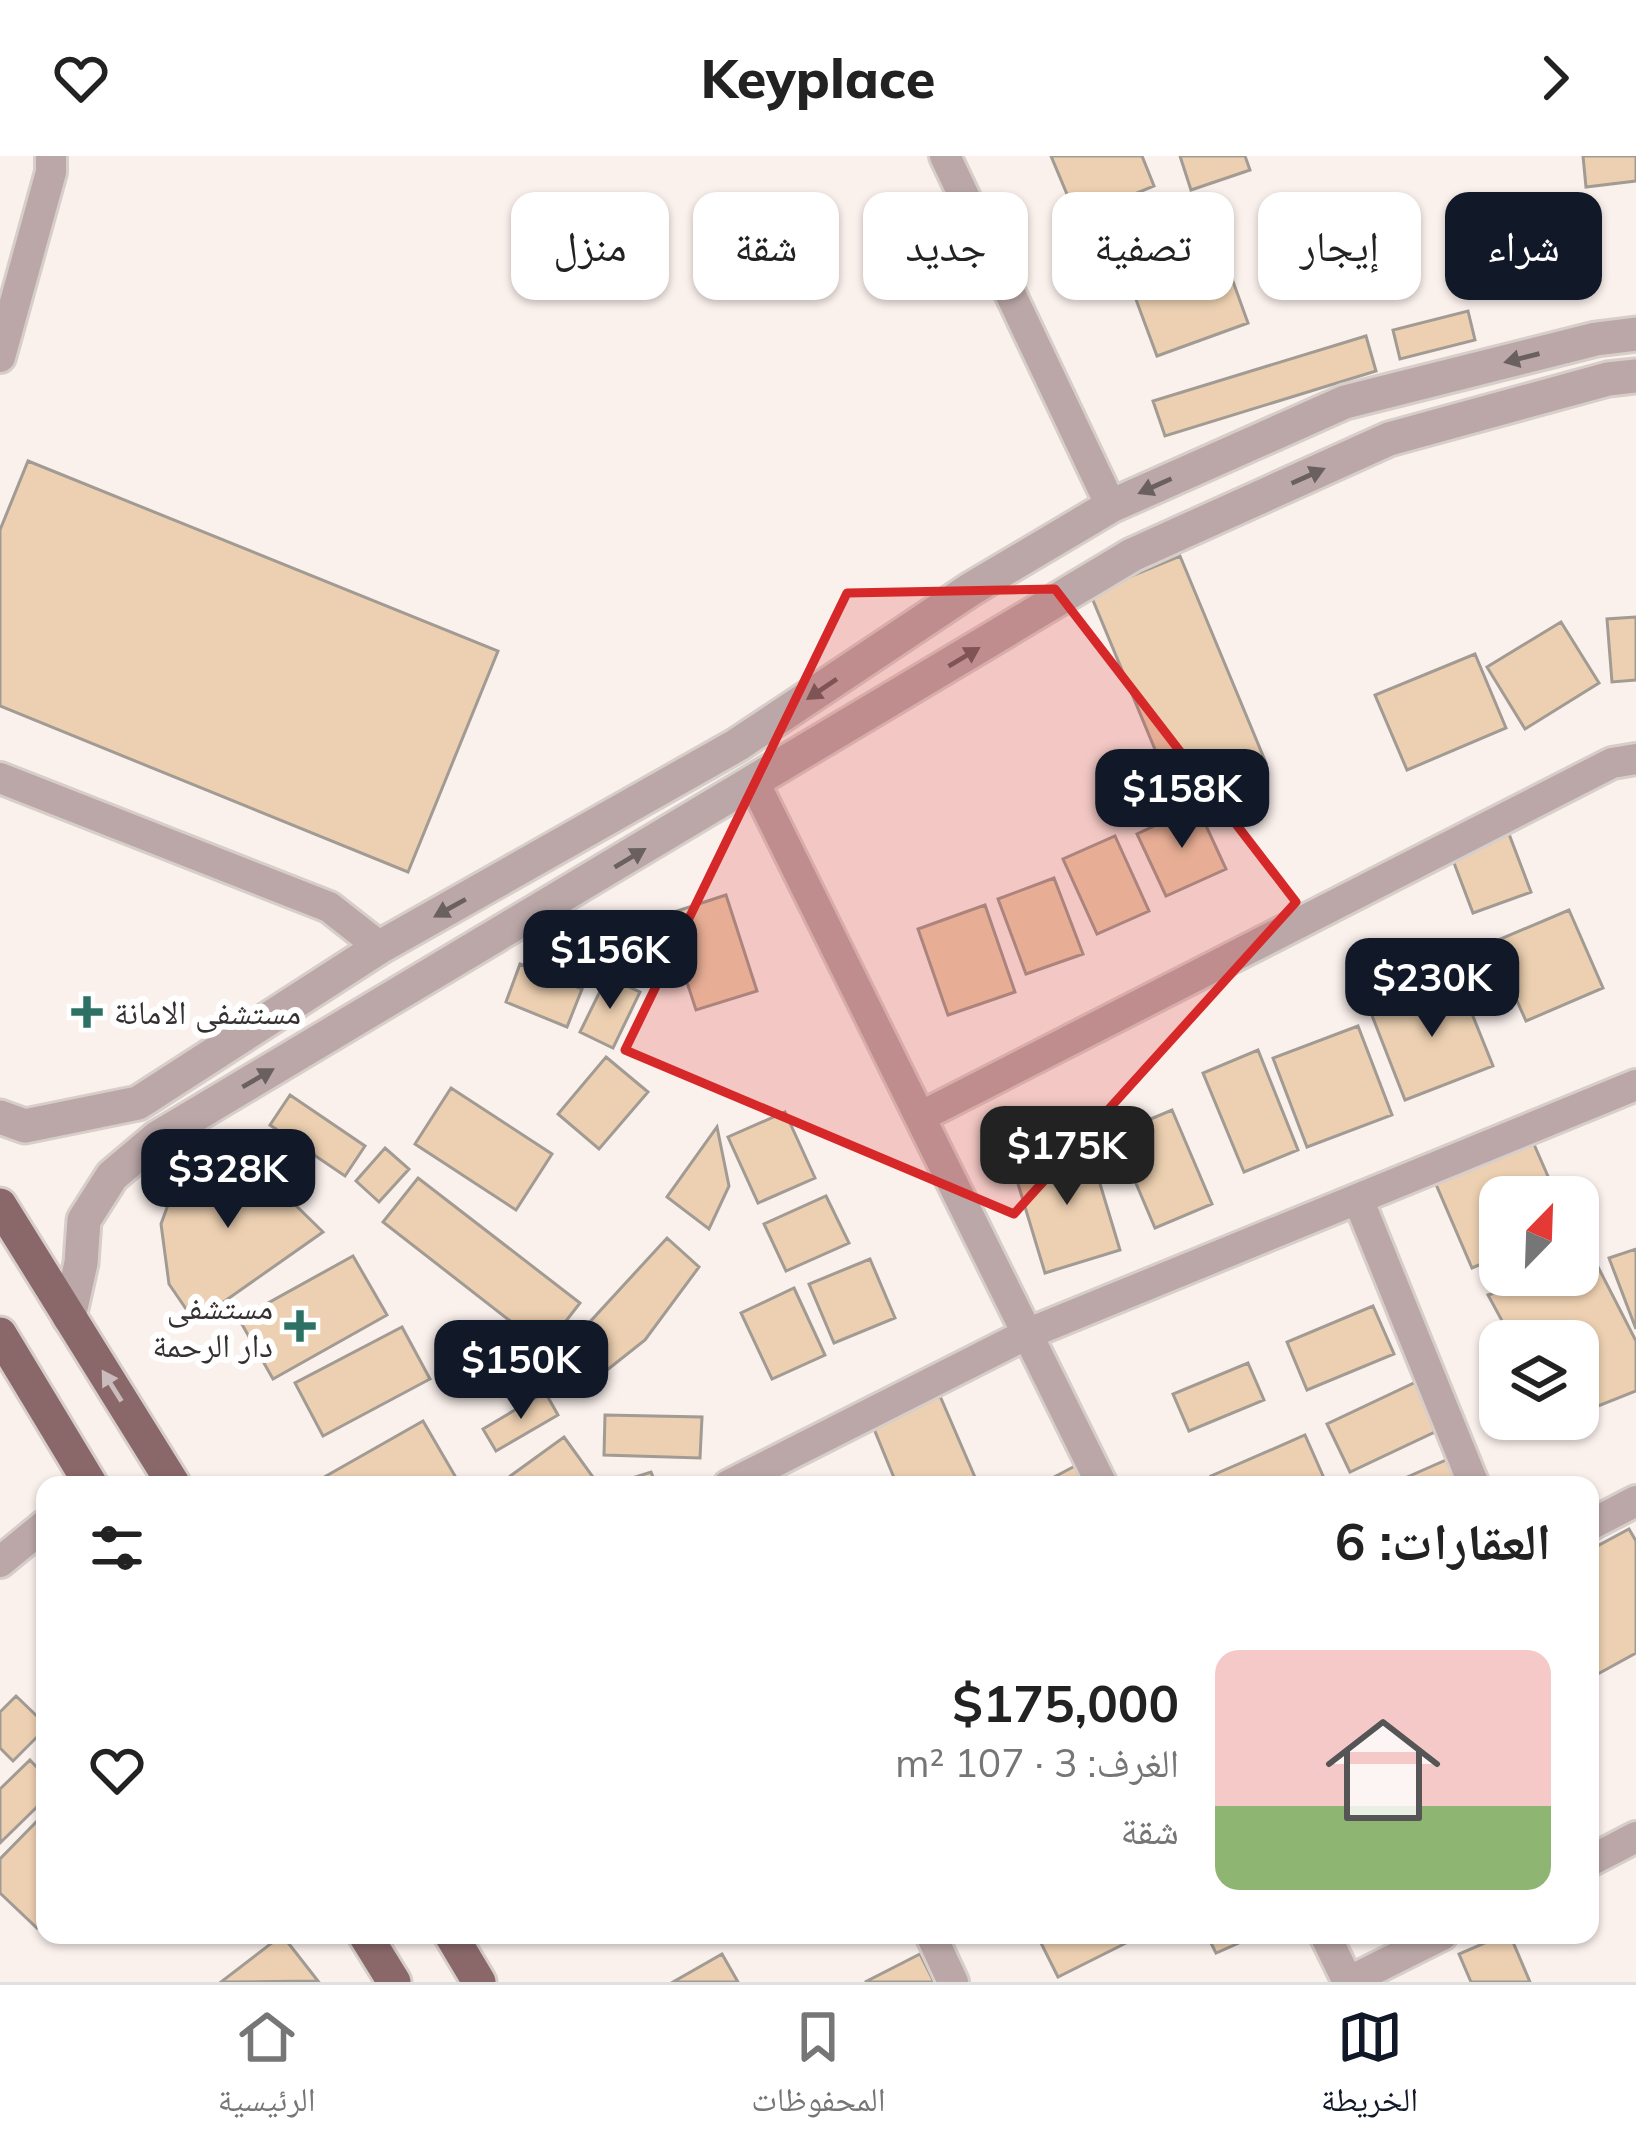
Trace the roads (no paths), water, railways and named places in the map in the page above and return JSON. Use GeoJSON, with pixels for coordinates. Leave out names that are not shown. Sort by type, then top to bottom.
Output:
{"type":"FeatureCollection","features":[{"type":"Feature","properties":{"kind":"main road"},"geometry":{"type":"LineString","coordinates":[[6,1227],[69,1317],[168,1476]]}},
{"type":"Feature","properties":{"kind":"main road"},"geometry":{"type":"LineString","coordinates":[[0,1334],[86,1476]]}},
{"type":"Feature","properties":{"kind":"main road"},"geometry":{"type":"LineString","coordinates":[[371,1944],[394,1982]]}},
{"type":"Feature","properties":{"kind":"main road"},"geometry":{"type":"LineString","coordinates":[[456,1944],[478,1982]]}},
{"type":"Feature","properties":{"kind":"street"},"geometry":{"type":"LineString","coordinates":[[0,357],[51,156]]}},
{"type":"Feature","properties":{"kind":"street"},"geometry":{"type":"LineString","coordinates":[[945,156],[1132,555]]}},
{"type":"Feature","properties":{"kind":"street"},"geometry":{"type":"LineString","coordinates":[[0,1117],[25,1126],[138,1103],[380,947],[737,745],[971,589],[1111,506],[1346,402],[1597,339],[1636,334]]}},
{"type":"Feature","properties":{"kind":"street"},"geometry":{"type":"LineString","coordinates":[[69,1317],[81,1263],[84,1220],[112,1176],[157,1138],[1132,555],[1389,439],[1608,379],[1636,376]]}},
{"type":"Feature","properties":{"kind":"street"},"geometry":{"type":"LineString","coordinates":[[737,745],[1098,1476]]}},
{"type":"Feature","properties":{"kind":"street"},"geometry":{"type":"LineString","coordinates":[[920,1117],[1612,763],[1636,759]]}},
{"type":"Feature","properties":{"kind":"street"},"geometry":{"type":"LineString","coordinates":[[0,778],[328,907],[380,947]]}},
{"type":"Feature","properties":{"kind":"street"},"geometry":{"type":"LineString","coordinates":[[747,1476],[1027,1334],[1636,1085]]}},
{"type":"Feature","properties":{"kind":"street"},"geometry":{"type":"LineString","coordinates":[[1358,1198],[1470,1476]]}},
{"type":"Feature","properties":{"kind":"street"},"geometry":{"type":"LineString","coordinates":[[1599,1520],[1636,1501]]}},
{"type":"Feature","properties":{"kind":"street"},"geometry":{"type":"LineString","coordinates":[[0,1562],[36,1532]]}},
{"type":"Feature","properties":{"kind":"street"},"geometry":{"type":"LineString","coordinates":[[1599,1856],[1636,1838]]}},
{"type":"Feature","properties":{"kind":"street"},"geometry":{"type":"LineString","coordinates":[[935,1944],[953,1982]]}},
{"type":"Feature","properties":{"kind":"street"},"geometry":{"type":"LineString","coordinates":[[1329,1944],[1348,1982],[1424,1944]]}},
{"type":"Feature","properties":{"kind":"place","name":"مستشفى الامانة"},"geometry":{"type":"Point","coordinates":[87,1012]}},
{"type":"Feature","properties":{"kind":"place","name":"مستشفى دار الرحمة"},"geometry":{"type":"Point","coordinates":[300,1326]}}]}
